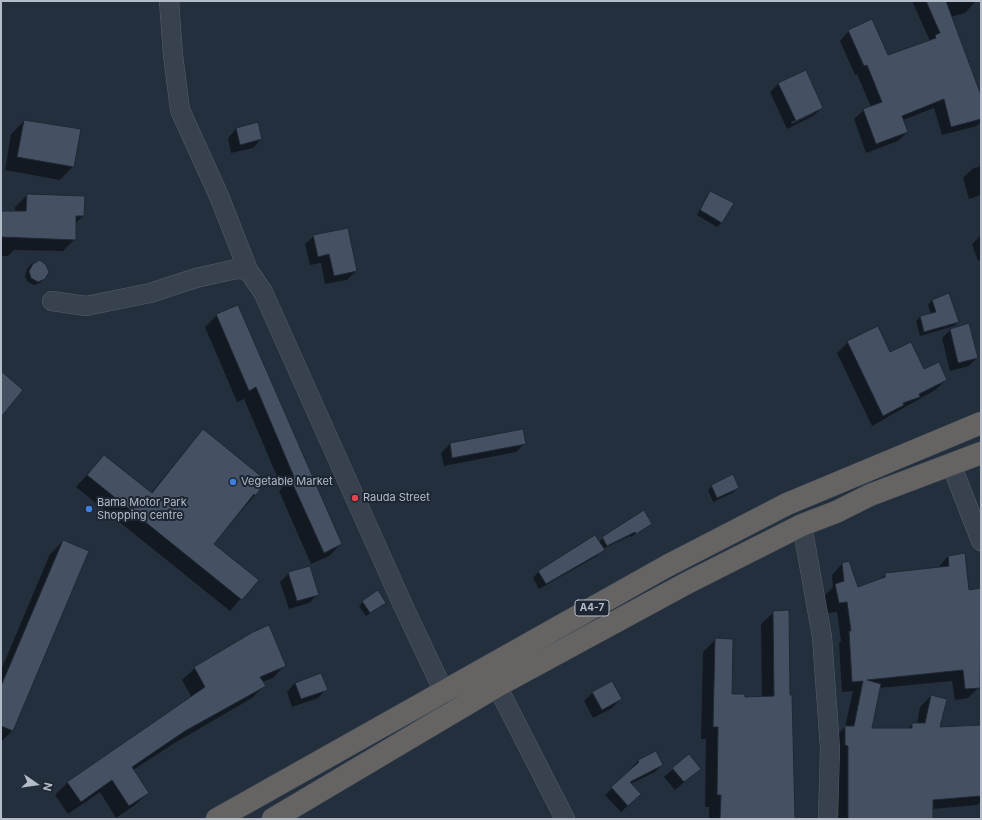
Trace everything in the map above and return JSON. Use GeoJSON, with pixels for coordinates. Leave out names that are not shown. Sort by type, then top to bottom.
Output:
{"type":"FeatureCollection","features":[{"type":"Feature","properties":{"kind":"highway","name":"A4-7"},"geometry":{"type":"LineString","coordinates":[[217,819],[256,810],[443,692],[667,566],[724,536],[787,504],[981,423]]}},
{"type":"Feature","properties":{"kind":"highway","name":"A4-7"},"geometry":{"type":"LineString","coordinates":[[273,819],[497,686],[735,559],[870,495],[981,453]]}},
{"type":"Feature","properties":{"kind":"highway"},"geometry":{"type":"LineString","coordinates":[[724,536],[735,559]]}},
{"type":"Feature","properties":{"kind":"street"},"geometry":{"type":"LineString","coordinates":[[169,1],[180,110],[220,196],[248,270],[263,292],[347,482],[453,712]]}},
{"type":"Feature","properties":{"kind":"street"},"geometry":{"type":"LineString","coordinates":[[52,301],[86,306],[150,293],[196,278],[236,269],[248,270]]}},
{"type":"Feature","properties":{"kind":"street"},"geometry":{"type":"LineString","coordinates":[[950,464],[981,541]]}},
{"type":"Feature","properties":{"kind":"street"},"geometry":{"type":"LineString","coordinates":[[802,526],[822,637],[830,748],[828,819]]}},
{"type":"Feature","properties":{"kind":"street"},"geometry":{"type":"LineString","coordinates":[[497,686],[565,819]]}},
{"type":"Feature","properties":{"kind":"building"},"geometry":{"type":"Polygon","coordinates":[[[926,1],[946,1],[981,95],[981,119],[951,127],[944,99],[902,116],[908,132],[876,144],[863,109],[882,102],[867,65],[864,66],[848,30],[872,19],[888,55],[936,38],[935,35],[940,33],[926,1]]]}},
{"type":"Feature","properties":{"kind":"building"},"geometry":{"type":"Polygon","coordinates":[[[806,70],[823,108],[796,121],[778,83],[806,70]]]}},
{"type":"Feature","properties":{"kind":"building"},"geometry":{"type":"Polygon","coordinates":[[[24,120],[81,129],[74,167],[17,157],[24,120]]]}},
{"type":"Feature","properties":{"kind":"building"},"geometry":{"type":"Polygon","coordinates":[[[258,122],[262,139],[240,145],[236,128],[258,122]]]}},
{"type":"Feature","properties":{"kind":"building"},"geometry":{"type":"Polygon","coordinates":[[[710,191],[734,203],[722,223],[700,210],[710,191]]]}},
{"type":"Feature","properties":{"kind":"building"},"geometry":{"type":"Polygon","coordinates":[[[27,194],[85,196],[84,216],[76,216],[76,240],[1,237],[1,211],[26,211],[27,194]]]}},
{"type":"Feature","properties":{"kind":"building"},"geometry":{"type":"Polygon","coordinates":[[[348,228],[357,271],[334,276],[329,254],[318,257],[313,235],[348,228]]]}},
{"type":"Feature","properties":{"kind":"building"},"geometry":{"type":"Polygon","coordinates":[[[40,260],[46,265],[49,272],[45,279],[38,282],[31,278],[29,271],[33,264],[40,260]]]}},
{"type":"Feature","properties":{"kind":"building"},"geometry":{"type":"Polygon","coordinates":[[[949,293],[959,322],[924,332],[920,316],[936,312],[932,300],[949,293]]]}},
{"type":"Feature","properties":{"kind":"building"},"geometry":{"type":"Polygon","coordinates":[[[238,305],[342,544],[324,553],[290,478],[294,477],[256,387],[249,391],[216,314],[238,305]]]}},
{"type":"Feature","properties":{"kind":"building"},"geometry":{"type":"Polygon","coordinates":[[[969,323],[978,358],[958,363],[950,329],[969,323]]]}},
{"type":"Feature","properties":{"kind":"building"},"geometry":{"type":"Polygon","coordinates":[[[878,326],[890,352],[911,342],[924,369],[939,362],[947,380],[919,394],[920,397],[903,403],[904,405],[883,416],[847,341],[878,326]]]}},
{"type":"Feature","properties":{"kind":"building"},"geometry":{"type":"Polygon","coordinates":[[[1,371],[23,390],[1,417],[1,371]]]}},
{"type":"Feature","properties":{"kind":"building"},"geometry":{"type":"Polygon","coordinates":[[[203,429],[267,481],[255,496],[254,494],[214,544],[259,580],[242,600],[87,475],[104,455],[152,493],[203,429]]]}},
{"type":"Feature","properties":{"kind":"building"},"geometry":{"type":"Polygon","coordinates":[[[523,429],[526,444],[452,458],[450,443],[523,429]]]}},
{"type":"Feature","properties":{"kind":"building"},"geometry":{"type":"Polygon","coordinates":[[[733,474],[739,488],[717,498],[711,485],[733,474]]]}},
{"type":"Feature","properties":{"kind":"building"},"geometry":{"type":"Polygon","coordinates":[[[644,510],[652,524],[636,534],[635,532],[607,546],[602,537],[644,510]]]}},
{"type":"Feature","properties":{"kind":"building"},"geometry":{"type":"Polygon","coordinates":[[[595,535],[605,550],[546,584],[538,571],[595,535]]]}},
{"type":"Feature","properties":{"kind":"building","name":"Bama Motor Park Shopping centre"},"geometry":{"type":"Polygon","coordinates":[[[63,540],[89,551],[13,731],[1,726],[1,686],[63,540]]]}},
{"type":"Feature","properties":{"kind":"building"},"geometry":{"type":"Polygon","coordinates":[[[965,553],[969,590],[981,588],[980,688],[965,689],[963,670],[867,680],[881,684],[872,728],[912,728],[912,723],[925,723],[931,695],[947,699],[940,727],[981,725],[981,796],[933,800],[933,819],[848,819],[848,746],[845,745],[845,726],[854,726],[863,681],[852,682],[849,631],[851,631],[847,602],[839,603],[835,584],[844,581],[842,563],[849,561],[858,587],[885,577],[885,573],[949,566],[948,556],[965,553]]]}},
{"type":"Feature","properties":{"kind":"building"},"geometry":{"type":"Polygon","coordinates":[[[310,566],[319,595],[297,601],[288,572],[310,566]]]}},
{"type":"Feature","properties":{"kind":"building"},"geometry":{"type":"Polygon","coordinates":[[[378,590],[386,603],[370,613],[362,601],[378,590]]]}},
{"type":"Feature","properties":{"kind":"building"},"geometry":{"type":"Polygon","coordinates":[[[789,610],[790,695],[792,695],[795,819],[720,819],[721,795],[717,795],[718,727],[713,727],[715,638],[733,639],[732,694],[745,694],[745,697],[774,696],[773,611],[789,610]]]}},
{"type":"Feature","properties":{"kind":"building"},"geometry":{"type":"Polygon","coordinates":[[[269,625],[286,666],[260,677],[266,686],[185,731],[132,767],[149,793],[129,806],[112,780],[81,802],[67,782],[205,687],[194,667],[253,632],[269,625]]]}},
{"type":"Feature","properties":{"kind":"building"},"geometry":{"type":"Polygon","coordinates":[[[321,673],[328,690],[301,699],[295,683],[321,673]]]}},
{"type":"Feature","properties":{"kind":"building"},"geometry":{"type":"Polygon","coordinates":[[[612,681],[622,699],[602,710],[592,692],[612,681]]]}},
{"type":"Feature","properties":{"kind":"building"},"geometry":{"type":"Polygon","coordinates":[[[656,751],[663,765],[630,782],[641,794],[628,806],[611,787],[639,762],[638,760],[656,751]]]}},
{"type":"Feature","properties":{"kind":"building"},"geometry":{"type":"Polygon","coordinates":[[[689,754],[701,769],[684,782],[672,768],[689,754]]]}},
{"type":"Feature","properties":{"kind":"place","name":"Vegetable Market"},"geometry":{"type":"Point","coordinates":[233,482]}},
{"type":"Feature","properties":{"kind":"place","name":"Rauda Street"},"geometry":{"type":"Point","coordinates":[355,498]}},
{"type":"Feature","properties":{"kind":"place","name":"Bama Motor Park Shopping centre"},"geometry":{"type":"Point","coordinates":[89,509]}}]}
